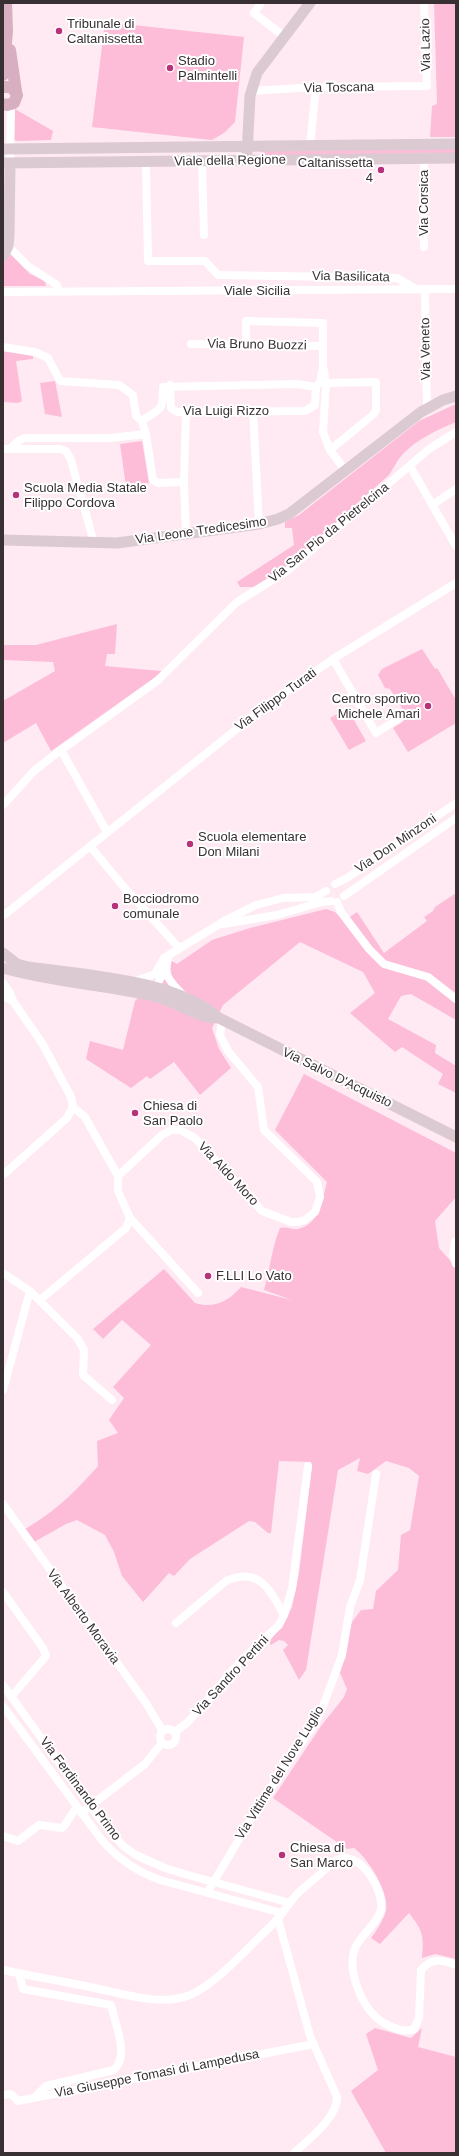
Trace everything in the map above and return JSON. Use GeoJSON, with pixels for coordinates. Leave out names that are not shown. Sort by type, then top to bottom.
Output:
{"type":"FeatureCollection","features":[{"type":"Feature","properties":{"kind":"main road"},"geometry":{"type":"LineString","coordinates":[[6,3],[7,31],[17,98],[7,104]]}},
{"type":"Feature","properties":{"kind":"main road"},"geometry":{"type":"LineString","coordinates":[[3,75],[7,31]]}},
{"type":"Feature","properties":{"kind":"main road"},"geometry":{"type":"LineString","coordinates":[[3,87],[9,86],[16,91]]}},
{"type":"Feature","properties":{"kind":"street"},"geometry":{"type":"LineString","coordinates":[[261,3],[254,13],[284,37]]}},
{"type":"Feature","properties":{"kind":"street"},"geometry":{"type":"LineString","coordinates":[[246,160],[251,91],[257,73],[310,3]]}},
{"type":"Feature","properties":{"kind":"street","name":"Via Lazio"},"geometry":{"type":"LineString","coordinates":[[424,3],[427,86]]}},
{"type":"Feature","properties":{"kind":"street","name":"Via Toscana"},"geometry":{"type":"LineString","coordinates":[[251,91],[316,87],[427,86]]}},
{"type":"Feature","properties":{"kind":"street"},"geometry":{"type":"LineString","coordinates":[[310,145],[316,87]]}},
{"type":"Feature","properties":{"kind":"street"},"geometry":{"type":"LineString","coordinates":[[7,104],[6,251],[56,285],[59,292]]}},
{"type":"Feature","properties":{"kind":"street","name":"Viale della Regione"},"geometry":{"type":"LineString","coordinates":[[6,149],[456,144]]}},
{"type":"Feature","properties":{"kind":"street"},"geometry":{"type":"LineString","coordinates":[[261,146],[261,160]]}},
{"type":"Feature","properties":{"kind":"street"},"geometry":{"type":"LineString","coordinates":[[117,148],[117,162]]}},
{"type":"Feature","properties":{"kind":"street","name":"Viale della Regione"},"geometry":{"type":"LineString","coordinates":[[6,163],[456,158]]}},
{"type":"Feature","properties":{"kind":"street","name":"Via Corsica"},"geometry":{"type":"LineString","coordinates":[[424,159],[422,216],[424,247]]}},
{"type":"Feature","properties":{"kind":"street"},"geometry":{"type":"LineString","coordinates":[[202,161],[204,235]]}},
{"type":"Feature","properties":{"kind":"street","name":"Via Basilicata"},"geometry":{"type":"LineString","coordinates":[[146,162],[148,261],[205,261],[218,275],[397,278],[416,289]]}},
{"type":"Feature","properties":{"kind":"street","name":"Viale Sicilia"},"geometry":{"type":"LineString","coordinates":[[3,292],[456,289]]}},
{"type":"Feature","properties":{"kind":"street","name":"Via Veneto"},"geometry":{"type":"LineString","coordinates":[[425,290],[427,408]]}},
{"type":"Feature","properties":{"kind":"street"},"geometry":{"type":"LineString","coordinates":[[246,344],[246,321],[323,323],[323,366],[326,383],[323,432],[330,450],[345,470]]}},
{"type":"Feature","properties":{"kind":"street","name":"Via Bruno Buozzi"},"geometry":{"type":"LineString","coordinates":[[191,344],[323,346]]}},
{"type":"Feature","properties":{"kind":"street"},"geometry":{"type":"LineString","coordinates":[[3,347],[35,352],[48,358],[60,381],[119,385],[133,395],[136,416],[142,421],[146,434],[153,480],[158,483],[184,482]]}},
{"type":"Feature","properties":{"kind":"street"},"geometry":{"type":"LineString","coordinates":[[142,421],[159,411],[163,405],[163,387],[170,385],[297,384],[316,388],[320,382],[323,366]]}},
{"type":"Feature","properties":{"kind":"street"},"geometry":{"type":"LineString","coordinates":[[326,383],[376,382],[376,410],[374,414],[330,450]]}},
{"type":"Feature","properties":{"kind":"street","name":"Via Luigi Rizzo"},"geometry":{"type":"LineString","coordinates":[[170,385],[171,408],[177,412],[305,411],[314,405],[316,388]]}},
{"type":"Feature","properties":{"kind":"street","name":"Via Leone Tredicesimo"},"geometry":{"type":"LineString","coordinates":[[3,540],[94,543],[133,541],[258,524],[289,514],[427,408],[456,396]]}},
{"type":"Feature","properties":{"kind":"street"},"geometry":{"type":"LineString","coordinates":[[253,411],[258,524]]}},
{"type":"Feature","properties":{"kind":"street"},"geometry":{"type":"LineString","coordinates":[[186,412],[184,482],[186,535]]}},
{"type":"Feature","properties":{"kind":"street","name":"Via San Pio da Pietrelcina"},"geometry":{"type":"LineString","coordinates":[[3,805],[34,771],[157,681],[237,602],[287,571],[429,449],[456,432]]}},
{"type":"Feature","properties":{"kind":"street"},"geometry":{"type":"LineString","coordinates":[[6,449],[24,438],[110,438],[146,434]]}},
{"type":"Feature","properties":{"kind":"street"},"geometry":{"type":"LineString","coordinates":[[6,449],[60,449],[66,451],[71,460],[94,543]]}},
{"type":"Feature","properties":{"kind":"street"},"geometry":{"type":"LineString","coordinates":[[410,466],[456,546]]}},
{"type":"Feature","properties":{"kind":"street"},"geometry":{"type":"LineString","coordinates":[[432,505],[456,490]]}},
{"type":"Feature","properties":{"kind":"street","name":"Via Filippo Turati"},"geometry":{"type":"LineString","coordinates":[[3,916],[262,708],[333,659],[456,583]]}},
{"type":"Feature","properties":{"kind":"street"},"geometry":{"type":"LineString","coordinates":[[333,659],[376,733],[398,719]]}},
{"type":"Feature","properties":{"kind":"street"},"geometry":{"type":"LineString","coordinates":[[61,750],[107,832]]}},
{"type":"Feature","properties":{"kind":"street","name":"Via Don Minzoni"},"geometry":{"type":"LineString","coordinates":[[155,974],[160,963],[179,948],[256,905],[283,898],[315,897],[326,891],[329,886],[335,884],[456,803]]}},
{"type":"Feature","properties":{"kind":"street","name":"Via Don Minzoni"},"geometry":{"type":"LineString","coordinates":[[219,925],[277,916],[322,902],[334,902],[456,818]]}},
{"type":"Feature","properties":{"kind":"street"},"geometry":{"type":"LineString","coordinates":[[90,846],[123,886],[179,948]]}},
{"type":"Feature","properties":{"kind":"street"},"geometry":{"type":"LineString","coordinates":[[335,884],[344,889],[344,896]]}},
{"type":"Feature","properties":{"kind":"street"},"geometry":{"type":"LineString","coordinates":[[326,891],[327,897],[334,902],[369,949],[384,964],[428,977],[456,999]]}},
{"type":"Feature","properties":{"kind":"street","name":"Via Salvo D'Acquisto"},"geometry":{"type":"LineString","coordinates":[[3,953],[17,964],[28,967],[132,982],[207,1018],[221,1019]]}},
{"type":"Feature","properties":{"kind":"street"},"geometry":{"type":"LineString","coordinates":[[154,992],[165,970],[169,955]]}},
{"type":"Feature","properties":{"kind":"street","name":"Via Salvo D'Acquisto"},"geometry":{"type":"LineString","coordinates":[[3,968],[26,975],[185,997],[208,1008],[221,1019],[456,1137]]}},
{"type":"Feature","properties":{"kind":"street"},"geometry":{"type":"LineString","coordinates":[[165,970],[168,979],[185,997]]}},
{"type":"Feature","properties":{"kind":"street"},"geometry":{"type":"LineString","coordinates":[[132,982],[155,974],[154,992]]}},
{"type":"Feature","properties":{"kind":"street"},"geometry":{"type":"LineString","coordinates":[[3,983],[10,993],[12,1001],[42,1043],[71,1097],[73,1107],[85,1117],[118,1176],[118,1191],[130,1218],[198,1293]]}},
{"type":"Feature","properties":{"kind":"street"},"geometry":{"type":"LineString","coordinates":[[3,996],[12,1001]]}},
{"type":"Feature","properties":{"kind":"street","name":"Via Aldo Moro"},"geometry":{"type":"LineString","coordinates":[[118,1176],[162,1135],[171,1130],[180,1130],[195,1138],[262,1211],[291,1222],[305,1220],[315,1212],[320,1197],[317,1182],[264,1130],[258,1087],[228,1051],[220,1035],[221,1019]]}},
{"type":"Feature","properties":{"kind":"street"},"geometry":{"type":"LineString","coordinates":[[3,1175],[67,1118],[73,1107]]}},
{"type":"Feature","properties":{"kind":"street"},"geometry":{"type":"LineString","coordinates":[[40,1300],[126,1228],[130,1218]]}},
{"type":"Feature","properties":{"kind":"street"},"geometry":{"type":"LineString","coordinates":[[455,1242],[453,1255],[456,1264]]}},
{"type":"Feature","properties":{"kind":"street"},"geometry":{"type":"LineString","coordinates":[[3,1272],[30,1291],[78,1339],[84,1350],[82,1375],[112,1400]]}},
{"type":"Feature","properties":{"kind":"street"},"geometry":{"type":"LineString","coordinates":[[3,1390],[30,1291]]}},
{"type":"Feature","properties":{"kind":"street","name":"Via Sandro Pertini"},"geometry":{"type":"LineString","coordinates":[[77,1808],[90,1806],[145,1764],[162,1743],[168,1745],[174,1742],[176,1737],[175,1732],[188,1722],[239,1663],[279,1624],[284,1615],[292,1589],[308,1466]]}},
{"type":"Feature","properties":{"kind":"street","name":"Via Vittime del Nove Luglio"},"geometry":{"type":"LineString","coordinates":[[207,1893],[263,1799],[315,1723],[323,1706],[342,1655],[350,1607],[360,1580],[376,1474]]}},
{"type":"Feature","properties":{"kind":"street","name":"Via Alberto Moravia"},"geometry":{"type":"LineString","coordinates":[[3,1504],[146,1703],[162,1730]]}},
{"type":"Feature","properties":{"kind":"street"},"geometry":{"type":"LineString","coordinates":[[176,1623],[226,1581],[236,1576],[246,1576],[263,1582],[284,1615]]}},
{"type":"Feature","properties":{"kind":"street"},"geometry":{"type":"LineString","coordinates":[[3,1592],[43,1648],[46,1656],[11,1697]]}},
{"type":"Feature","properties":{"kind":"street","name":"Via Ferdinando Primo"},"geometry":{"type":"LineString","coordinates":[[3,1685],[111,1833],[136,1855],[165,1868],[290,1903]]}},
{"type":"Feature","properties":{"kind":"street"},"geometry":{"type":"LineString","coordinates":[[5,1709],[17,1705]]}},
{"type":"Feature","properties":{"kind":"street","name":"Via Ferdinando Primo"},"geometry":{"type":"LineString","coordinates":[[5,1709],[77,1808],[112,1852],[129,1865],[143,1874],[280,1916]]}},
{"type":"Feature","properties":{"kind":"street"},"geometry":{"type":"LineString","coordinates":[[162,1743],[159,1736],[162,1730],[167,1728],[175,1732]]}},
{"type":"Feature","properties":{"kind":"street"},"geometry":{"type":"LineString","coordinates":[[3,1836],[18,1841],[39,1825],[62,1828],[65,1826],[70,1813],[77,1808],[83,1796]]}},
{"type":"Feature","properties":{"kind":"street"},"geometry":{"type":"LineString","coordinates":[[3,1970],[150,1998],[179,1998],[191,1994],[211,1982],[280,1916],[297,1894],[335,1861],[342,1858],[354,1859],[372,1879],[380,1892],[381,1908],[376,1920],[355,1948],[353,1967],[365,2006],[378,2020],[402,2030],[414,2029],[419,2018],[421,1970],[429,1963],[440,1960],[456,1965]]}},
{"type":"Feature","properties":{"kind":"street"},"geometry":{"type":"LineString","coordinates":[[192,1889],[196,1877]]}},
{"type":"Feature","properties":{"kind":"street"},"geometry":{"type":"LineString","coordinates":[[280,1916],[314,2044],[337,2097],[338,2104],[324,2125],[294,2153]]}},
{"type":"Feature","properties":{"kind":"street"},"geometry":{"type":"LineString","coordinates":[[19,1973],[23,1989],[111,2005],[122,2052],[121,2061],[114,2070],[46,2086],[34,2098]]}},
{"type":"Feature","properties":{"kind":"street","name":"Via Giuseppe Tomasi di Lampedusa"},"geometry":{"type":"LineString","coordinates":[[3,2095],[11,2094],[18,2101],[314,2044]]}},
{"type":"Feature","properties":{"kind":"shaded area"},"geometry":{"type":"Polygon","coordinates":[[[434,3],[456,3],[456,137],[430,137],[432,106],[437,104],[434,3]]]}},
{"type":"Feature","properties":{"kind":"shaded area","name":"Stadio Palmintelli"},"geometry":{"type":"Polygon","coordinates":[[[105,22],[244,37],[235,122],[224,133],[212,140],[92,127],[105,22]]]}},
{"type":"Feature","properties":{"kind":"shaded area"},"geometry":{"type":"Polygon","coordinates":[[[15,109],[53,131],[51,140],[14,140],[15,109]]]}},
{"type":"Feature","properties":{"kind":"shaded area"},"geometry":{"type":"Polygon","coordinates":[[[456,143],[456,157],[261,160],[261,146],[456,143]]]}},
{"type":"Feature","properties":{"kind":"shaded area"},"geometry":{"type":"Polygon","coordinates":[[[10,253],[30,274],[45,281],[46,286],[3,286],[3,263],[10,253]]]}},
{"type":"Feature","properties":{"kind":"shaded area"},"geometry":{"type":"Polygon","coordinates":[[[3,351],[33,356],[33,359],[16,361],[22,401],[18,403],[3,402],[3,351]]]}},
{"type":"Feature","properties":{"kind":"shaded area"},"geometry":{"type":"Polygon","coordinates":[[[55,381],[62,417],[45,414],[40,383],[55,381]]]}},
{"type":"Feature","properties":{"kind":"shaded area"},"geometry":{"type":"Polygon","coordinates":[[[456,404],[456,422],[428,435],[403,454],[389,475],[279,573],[254,587],[240,587],[237,582],[294,545],[292,528],[285,528],[285,522],[299,515],[419,421],[456,404]]]}},
{"type":"Feature","properties":{"kind":"shaded area"},"geometry":{"type":"Polygon","coordinates":[[[142,441],[149,483],[126,486],[120,444],[142,441]]]}},
{"type":"Feature","properties":{"kind":"shaded area"},"geometry":{"type":"Polygon","coordinates":[[[117,624],[115,654],[107,654],[105,666],[161,671],[161,673],[51,751],[36,723],[3,743],[3,701],[55,671],[53,662],[3,660],[3,645],[36,645],[117,624]]]}},
{"type":"Feature","properties":{"kind":"shaded area","name":"Centro sportivo Michele Amari"},"geometry":{"type":"Polygon","coordinates":[[[422,649],[435,669],[437,668],[456,700],[456,723],[408,752],[393,728],[404,721],[401,716],[405,713],[390,689],[385,688],[378,675],[382,669],[422,649]]]}},
{"type":"Feature","properties":{"kind":"shaded area"},"geometry":{"type":"Polygon","coordinates":[[[347,708],[366,741],[349,750],[330,718],[347,708]]]}},
{"type":"Feature","properties":{"kind":"shaded area"},"geometry":{"type":"Polygon","coordinates":[[[456,893],[456,1020],[411,994],[401,996],[388,1019],[436,1045],[435,1053],[456,1066],[456,1093],[438,1084],[443,1074],[402,1047],[395,1052],[350,1013],[375,993],[363,972],[300,942],[223,1005],[212,1028],[219,1049],[231,1068],[200,1095],[174,1062],[150,1079],[147,1076],[131,1088],[86,1059],[90,1041],[123,1050],[135,1001],[172,961],[177,964],[212,940],[250,928],[326,909],[335,912],[344,921],[357,912],[384,953],[427,921],[424,917],[433,911],[435,907],[456,893]]]}},
{"type":"Feature","properties":{"kind":"shaded area"},"geometry":{"type":"Polygon","coordinates":[[[304,1074],[456,1153],[456,1197],[435,1221],[439,1248],[456,1267],[456,1959],[435,1954],[422,1958],[422,1934],[409,1913],[380,1944],[371,1938],[378,1929],[386,1911],[385,1895],[377,1876],[360,1853],[354,1848],[347,1849],[273,1798],[321,1726],[344,1697],[347,1689],[340,1673],[352,1622],[361,1610],[373,1609],[376,1591],[398,1570],[401,1535],[410,1530],[419,1476],[409,1468],[386,1461],[368,1474],[357,1471],[360,1458],[338,1470],[306,1670],[299,1680],[283,1650],[288,1645],[284,1641],[279,1640],[271,1645],[269,1642],[284,1623],[292,1607],[299,1573],[312,1466],[311,1462],[279,1461],[271,1533],[268,1533],[255,1522],[249,1521],[190,1559],[174,1576],[169,1573],[143,1602],[122,1576],[114,1552],[105,1535],[77,1520],[66,1524],[34,1542],[25,1529],[47,1515],[81,1485],[98,1466],[97,1441],[118,1433],[109,1420],[124,1398],[113,1387],[151,1345],[122,1320],[103,1339],[93,1329],[164,1269],[195,1303],[202,1305],[215,1304],[226,1300],[241,1287],[292,1300],[264,1290],[275,1242],[280,1228],[285,1227],[298,1229],[311,1222],[316,1217],[327,1182],[275,1130],[304,1074]]]}},
{"type":"Feature","properties":{"kind":"shaded area"},"geometry":{"type":"Polygon","coordinates":[[[375,2028],[411,2038],[422,2028],[418,2047],[456,2057],[456,2153],[386,2153],[351,2091],[378,2070],[366,2034],[375,2028]]]}},
{"type":"Feature","properties":{"kind":"place","name":"Tribunale di Caltanissetta"},"geometry":{"type":"Point","coordinates":[59,31]}},
{"type":"Feature","properties":{"kind":"place","name":"Stadio Palmintelli"},"geometry":{"type":"Point","coordinates":[170,68]}},
{"type":"Feature","properties":{"kind":"place","name":"Caltanissetta 4"},"geometry":{"type":"Point","coordinates":[381,170]}},
{"type":"Feature","properties":{"kind":"place","name":"Scuola Media Statale Filippo Cordova"},"geometry":{"type":"Point","coordinates":[16,495]}},
{"type":"Feature","properties":{"kind":"place","name":"Centro sportivo Michele Amari"},"geometry":{"type":"Point","coordinates":[428,706]}},
{"type":"Feature","properties":{"kind":"place","name":"Scuola elementare Don Milani"},"geometry":{"type":"Point","coordinates":[190,844]}},
{"type":"Feature","properties":{"kind":"place","name":"Bocciodromo comunale"},"geometry":{"type":"Point","coordinates":[115,906]}},
{"type":"Feature","properties":{"kind":"place","name":"Chiesa di San Paolo"},"geometry":{"type":"Point","coordinates":[135,1113]}},
{"type":"Feature","properties":{"kind":"place","name":"F.LLI Lo Vato"},"geometry":{"type":"Point","coordinates":[208,1276]}},
{"type":"Feature","properties":{"kind":"place","name":"Chiesa di San Marco"},"geometry":{"type":"Point","coordinates":[282,1855]}}]}
